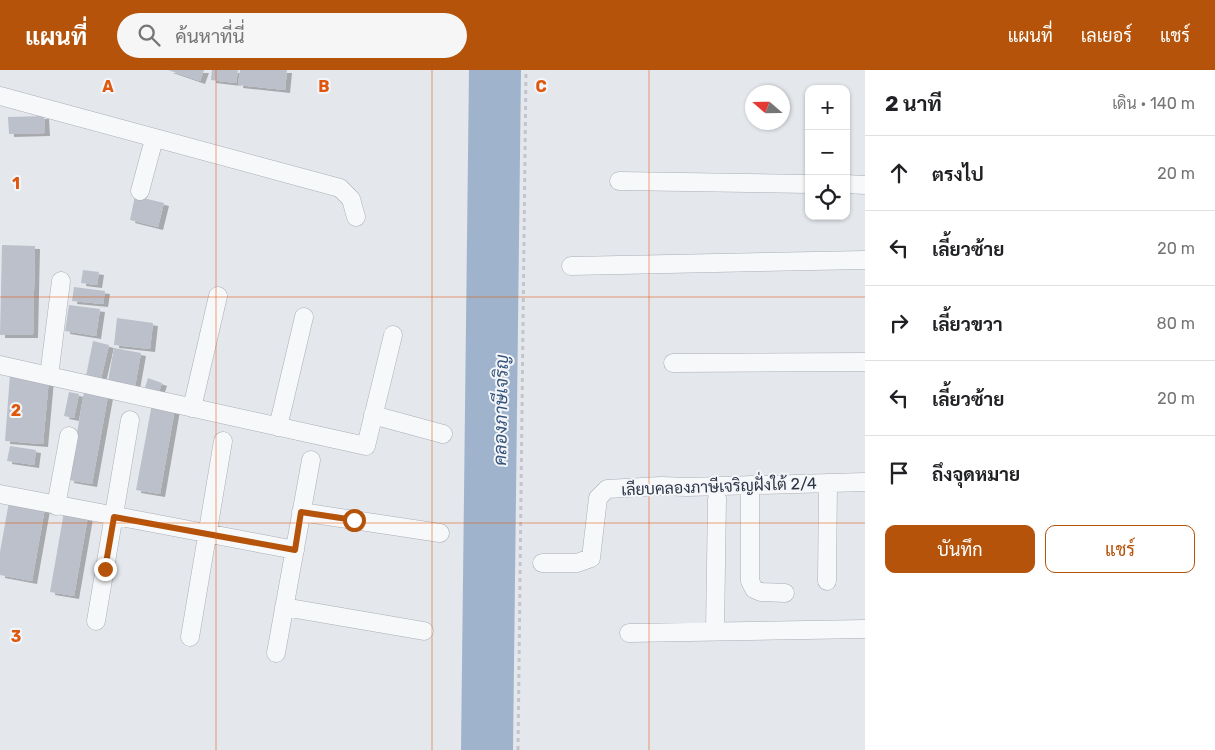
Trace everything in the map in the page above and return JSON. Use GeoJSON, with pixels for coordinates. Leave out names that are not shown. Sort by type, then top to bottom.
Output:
{"type":"FeatureCollection","features":[{"type":"Feature","properties":{"kind":"street"},"geometry":{"type":"LineString","coordinates":[[0,96],[340,188],[351,199],[356,217]]}},
{"type":"Feature","properties":{"kind":"street"},"geometry":{"type":"LineString","coordinates":[[140,191],[154,139]]}},
{"type":"Feature","properties":{"kind":"street"},"geometry":{"type":"LineString","coordinates":[[619,181],[805,184]]}},
{"type":"Feature","properties":{"kind":"street"},"geometry":{"type":"LineString","coordinates":[[850,184],[865,185]]}},
{"type":"Feature","properties":{"kind":"street"},"geometry":{"type":"LineString","coordinates":[[571,266],[865,260]]}},
{"type":"Feature","properties":{"kind":"street"},"geometry":{"type":"LineString","coordinates":[[50,376],[61,281]]}},
{"type":"Feature","properties":{"kind":"street"},"geometry":{"type":"LineString","coordinates":[[192,408],[218,296]]}},
{"type":"Feature","properties":{"kind":"street"},"geometry":{"type":"LineString","coordinates":[[278,427],[304,317]]}},
{"type":"Feature","properties":{"kind":"street"},"geometry":{"type":"LineString","coordinates":[[0,365],[366,446],[393,335]]}},
{"type":"Feature","properties":{"kind":"street"},"geometry":{"type":"LineString","coordinates":[[673,363],[865,362]]}},
{"type":"Feature","properties":{"kind":"street"},"geometry":{"type":"LineString","coordinates":[[374,415],[443,434]]}},
{"type":"Feature","properties":{"kind":"street"},"geometry":{"type":"LineString","coordinates":[[96,621],[130,420]]}},
{"type":"Feature","properties":{"kind":"street"},"geometry":{"type":"LineString","coordinates":[[56,506],[69,436]]}},
{"type":"Feature","properties":{"kind":"street"},"geometry":{"type":"LineString","coordinates":[[190,637],[224,441]]}},
{"type":"Feature","properties":{"kind":"street"},"geometry":{"type":"LineString","coordinates":[[276,654],[311,460]]}},
{"type":"Feature","properties":{"kind":"street","name":"เลียบคลองภาษีเจริญฝั่งใต้ 2/4"},"geometry":{"type":"LineString","coordinates":[[542,563],[577,563],[591,558],[598,498],[607,490],[661,486],[865,482]]}},
{"type":"Feature","properties":{"kind":"street"},"geometry":{"type":"LineString","coordinates":[[827,581],[828,483]]}},
{"type":"Feature","properties":{"kind":"street"},"geometry":{"type":"LineString","coordinates":[[750,485],[750,581],[754,589],[761,592],[786,594]]}},
{"type":"Feature","properties":{"kind":"street"},"geometry":{"type":"LineString","coordinates":[[0,494],[295,550]]}},
{"type":"Feature","properties":{"kind":"street"},"geometry":{"type":"LineString","coordinates":[[715,631],[717,499]]}},
{"type":"Feature","properties":{"kind":"street"},"geometry":{"type":"LineString","coordinates":[[301,512],[440,533]]}},
{"type":"Feature","properties":{"kind":"street"},"geometry":{"type":"LineString","coordinates":[[284,607],[424,631]]}},
{"type":"Feature","properties":{"kind":"street"},"geometry":{"type":"LineString","coordinates":[[629,633],[865,629]]}},
{"type":"Feature","properties":{"kind":"path"},"geometry":{"type":"LineString","coordinates":[[518,750],[526,70]]}},
{"type":"Feature","properties":{"kind":"water","name":"คลองภาษีเจริญ"},"geometry":{"type":"Polygon","coordinates":[[[469,70],[521,70],[513,750],[461,750],[469,70]]]}},
{"type":"Feature","properties":{"kind":"building"},"geometry":{"type":"Polygon","coordinates":[[[168,70],[204,70],[200,81],[168,70]]]}},
{"type":"Feature","properties":{"kind":"building"},"geometry":{"type":"Polygon","coordinates":[[[212,70],[238,70],[236,83],[211,80],[212,70]]]}},
{"type":"Feature","properties":{"kind":"building"},"geometry":{"type":"Polygon","coordinates":[[[240,70],[287,70],[285,90],[238,85],[240,70]]]}},
{"type":"Feature","properties":{"kind":"building"},"geometry":{"type":"Polygon","coordinates":[[[44,116],[45,133],[9,134],[8,117],[44,116]]]}},
{"type":"Feature","properties":{"kind":"building"},"geometry":{"type":"Polygon","coordinates":[[[135,196],[164,203],[158,227],[130,220],[135,196]]]}},
{"type":"Feature","properties":{"kind":"building"},"geometry":{"type":"Polygon","coordinates":[[[2,245],[35,246],[33,335],[0,335],[2,245]]]}},
{"type":"Feature","properties":{"kind":"building"},"geometry":{"type":"Polygon","coordinates":[[[83,270],[99,272],[97,285],[81,283],[83,270]]]}},
{"type":"Feature","properties":{"kind":"building"},"geometry":{"type":"Polygon","coordinates":[[[74,287],[105,291],[103,304],[72,301],[74,287]]]}},
{"type":"Feature","properties":{"kind":"building"},"geometry":{"type":"Polygon","coordinates":[[[69,305],[100,309],[96,336],[65,331],[69,305]]]}},
{"type":"Feature","properties":{"kind":"building"},"geometry":{"type":"Polygon","coordinates":[[[117,318],[153,323],[150,349],[114,345],[117,318]]]}},
{"type":"Feature","properties":{"kind":"building"},"geometry":{"type":"Polygon","coordinates":[[[93,341],[109,345],[101,379],[86,376],[93,341]]]}},
{"type":"Feature","properties":{"kind":"building"},"geometry":{"type":"Polygon","coordinates":[[[114,348],[141,353],[134,392],[107,387],[114,348]]]}},
{"type":"Feature","properties":{"kind":"building"},"geometry":{"type":"Polygon","coordinates":[[[10,375],[49,378],[43,444],[5,441],[10,375]]]}},
{"type":"Feature","properties":{"kind":"building"},"geometry":{"type":"Polygon","coordinates":[[[148,378],[162,383],[157,398],[143,394],[148,378]]]}},
{"type":"Feature","properties":{"kind":"building"},"geometry":{"type":"Polygon","coordinates":[[[69,392],[79,394],[74,418],[64,416],[69,392]]]}},
{"type":"Feature","properties":{"kind":"building"},"geometry":{"type":"Polygon","coordinates":[[[84,392],[108,396],[92,484],[69,480],[84,392]]]}},
{"type":"Feature","properties":{"kind":"building"},"geometry":{"type":"Polygon","coordinates":[[[152,404],[175,408],[160,494],[136,490],[152,404]]]}},
{"type":"Feature","properties":{"kind":"building"},"geometry":{"type":"Polygon","coordinates":[[[10,446],[36,450],[34,465],[7,461],[10,446]]]}},
{"type":"Feature","properties":{"kind":"building"},"geometry":{"type":"Polygon","coordinates":[[[9,502],[45,508],[32,581],[0,575],[0,552],[9,502]]]}},
{"type":"Feature","properties":{"kind":"building"},"geometry":{"type":"Polygon","coordinates":[[[64,512],[88,516],[74,596],[50,592],[64,512]]]}},
{"type":"Feature","properties":{"kind":"route"},"geometry":{"type":"LineString","coordinates":[[105,569],[114,517],[295,550],[301,512],[354,520]]}}]}
